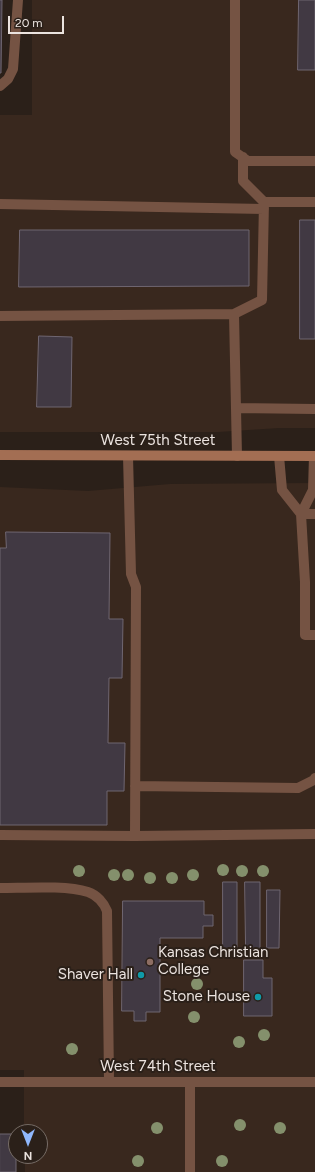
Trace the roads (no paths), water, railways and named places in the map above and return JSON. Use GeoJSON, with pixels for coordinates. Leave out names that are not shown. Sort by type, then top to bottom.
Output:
{"type":"FeatureCollection","features":[{"type":"Feature","properties":{"kind":"main road","name":"West 75th Street"},"geometry":{"type":"LineString","coordinates":[[0,455],[314,456]]}},
{"type":"Feature","properties":{"kind":"street"},"geometry":{"type":"LineString","coordinates":[[0,86],[8,79],[13,68],[18,0]]}},
{"type":"Feature","properties":{"kind":"street"},"geometry":{"type":"LineString","coordinates":[[235,0],[235,152],[248,160],[315,161]]}},
{"type":"Feature","properties":{"kind":"street"},"geometry":{"type":"LineString","coordinates":[[0,316],[234,314],[262,300],[264,205],[243,181],[243,157]]}},
{"type":"Feature","properties":{"kind":"street"},"geometry":{"type":"LineString","coordinates":[[0,204],[264,205],[315,202]]}},
{"type":"Feature","properties":{"kind":"street"},"geometry":{"type":"LineString","coordinates":[[234,314],[237,456]]}},
{"type":"Feature","properties":{"kind":"street"},"geometry":{"type":"LineString","coordinates":[[236,408],[315,409]]}},
{"type":"Feature","properties":{"kind":"street"},"geometry":{"type":"LineString","coordinates":[[128,456],[131,574],[136,587],[134,836]]}},
{"type":"Feature","properties":{"kind":"street"},"geometry":{"type":"LineString","coordinates":[[279,456],[282,490],[301,514]]}},
{"type":"Feature","properties":{"kind":"street"},"geometry":{"type":"LineString","coordinates":[[314,456],[313,490],[301,514],[305,582],[305,635],[315,635]]}},
{"type":"Feature","properties":{"kind":"street"},"geometry":{"type":"LineString","coordinates":[[301,514],[315,514]]}},
{"type":"Feature","properties":{"kind":"street"},"geometry":{"type":"LineString","coordinates":[[135,786],[298,788],[314,780],[315,778]]}},
{"type":"Feature","properties":{"kind":"street"},"geometry":{"type":"LineString","coordinates":[[0,835],[134,836],[315,834]]}},
{"type":"Feature","properties":{"kind":"street"},"geometry":{"type":"LineString","coordinates":[[0,888],[67,889],[88,892],[98,898],[104,905],[107,911],[109,1082]]}},
{"type":"Feature","properties":{"kind":"street","name":"West 74th Street"},"geometry":{"type":"LineString","coordinates":[[0,1082],[315,1082]]}},
{"type":"Feature","properties":{"kind":"street"},"geometry":{"type":"LineString","coordinates":[[190,1082],[190,1172]]}},
{"type":"Feature","properties":{"kind":"place","name":"Kansas Christian College"},"geometry":{"type":"Point","coordinates":[150,962]}},
{"type":"Feature","properties":{"kind":"place","name":"Shaver Hall"},"geometry":{"type":"Point","coordinates":[141,975]}},
{"type":"Feature","properties":{"kind":"place","name":"Stone House"},"geometry":{"type":"Point","coordinates":[258,997]}}]}
